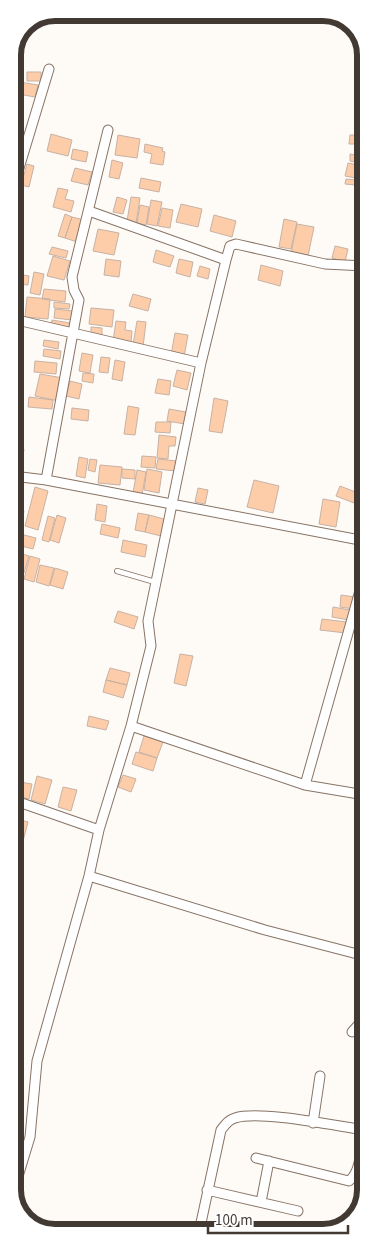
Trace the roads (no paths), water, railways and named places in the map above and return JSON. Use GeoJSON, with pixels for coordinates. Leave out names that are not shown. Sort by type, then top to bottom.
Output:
{"type":"FeatureCollection","features":[{"type":"Feature","properties":{"kind":"street"},"geometry":{"type":"LineString","coordinates":[[21,161],[49,68]]}},
{"type":"Feature","properties":{"kind":"street"},"geometry":{"type":"LineString","coordinates":[[46,480],[78,300],[72,277],[108,130]]}},
{"type":"Feature","properties":{"kind":"street"},"geometry":{"type":"LineString","coordinates":[[89,211],[226,260]]}},
{"type":"Feature","properties":{"kind":"street"},"geometry":{"type":"LineString","coordinates":[[21,1167],[30,1137],[37,1061],[89,876],[99,830],[131,726],[151,646],[148,621],[201,363],[230,246],[236,244],[325,264],[357,266]]}},
{"type":"Feature","properties":{"kind":"street"},"geometry":{"type":"LineString","coordinates":[[21,321],[201,363]]}},
{"type":"Feature","properties":{"kind":"street"},"geometry":{"type":"LineString","coordinates":[[21,477],[46,480],[173,506],[357,540]]}},
{"type":"Feature","properties":{"kind":"street"},"geometry":{"type":"LineString","coordinates":[[305,785],[357,601]]}},
{"type":"Feature","properties":{"kind":"street"},"geometry":{"type":"LineString","coordinates":[[131,726],[305,785],[357,795]]}},
{"type":"Feature","properties":{"kind":"street"},"geometry":{"type":"LineString","coordinates":[[21,803],[99,830]]}},
{"type":"Feature","properties":{"kind":"street"},"geometry":{"type":"LineString","coordinates":[[89,876],[265,930],[357,954]]}},
{"type":"Feature","properties":{"kind":"street"},"geometry":{"type":"LineString","coordinates":[[352,1032],[357,1026]]}},
{"type":"Feature","properties":{"kind":"street"},"geometry":{"type":"LineString","coordinates":[[313,1123],[320,1076]]}},
{"type":"Feature","properties":{"kind":"street"},"geometry":{"type":"LineString","coordinates":[[201,1224],[221,1130],[227,1122],[236,1118],[266,1117],[357,1129]]}},
{"type":"Feature","properties":{"kind":"street"},"geometry":{"type":"LineString","coordinates":[[256,1158],[349,1181],[354,1177],[357,1168]]}},
{"type":"Feature","properties":{"kind":"street"},"geometry":{"type":"LineString","coordinates":[[261,1202],[269,1161]]}},
{"type":"Feature","properties":{"kind":"street"},"geometry":{"type":"LineString","coordinates":[[207,1190],[298,1211]]}},
{"type":"Feature","properties":{"kind":"lane"},"geometry":{"type":"LineString","coordinates":[[117,571],[157,582]]}}]}
